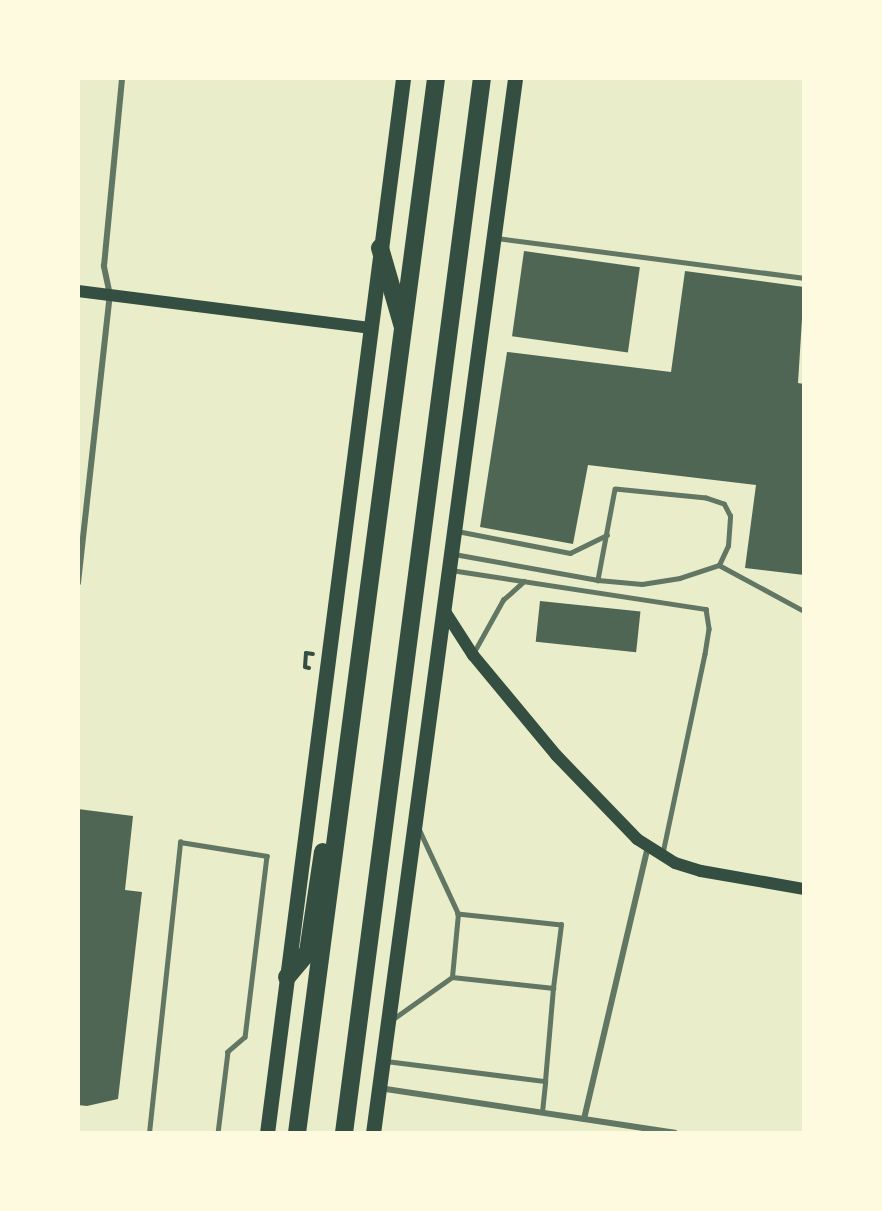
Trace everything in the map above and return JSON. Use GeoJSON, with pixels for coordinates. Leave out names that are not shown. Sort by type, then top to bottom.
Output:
{"type":"FeatureCollection","features":[{"type":"Feature","properties":{"kind":"highway"},"geometry":{"type":"LineString","coordinates":[[297,1133],[405,334],[436,78]]}},
{"type":"Feature","properties":{"kind":"highway"},"geometry":{"type":"LineString","coordinates":[[344,1133],[482,78]]}},
{"type":"Feature","properties":{"kind":"highway"},"geometry":{"type":"LineString","coordinates":[[380,248],[405,334]]}},
{"type":"Feature","properties":{"kind":"highway"},"geometry":{"type":"LineString","coordinates":[[287,976],[308,952],[326,835],[342,803]]}},
{"type":"Feature","properties":{"kind":"main road"},"geometry":{"type":"LineString","coordinates":[[267,1133],[403,78]]}},
{"type":"Feature","properties":{"kind":"main road"},"geometry":{"type":"LineString","coordinates":[[373,1133],[514,78]]}},
{"type":"Feature","properties":{"kind":"main road"},"geometry":{"type":"LineString","coordinates":[[78,291],[370,328]]}},
{"type":"Feature","properties":{"kind":"main road"},"geometry":{"type":"LineString","coordinates":[[444,609],[473,655],[583,786],[648,847],[701,871],[804,889]]}},
{"type":"Feature","properties":{"kind":"street"},"geometry":{"type":"LineString","coordinates":[[78,583],[110,295],[104,266],[122,78]]}},
{"type":"Feature","properties":{"kind":"street"},"geometry":{"type":"LineString","coordinates":[[584,1119],[648,847]]}},
{"type":"Feature","properties":{"kind":"street"},"geometry":{"type":"LineString","coordinates":[[378,1088],[675,1133]]}},
{"type":"Feature","properties":{"kind":"lane"},"geometry":{"type":"LineString","coordinates":[[494,237],[804,278]]}},
{"type":"Feature","properties":{"kind":"lane"},"geometry":{"type":"LineString","coordinates":[[598,580],[615,489],[706,498],[724,504],[730,516],[728,546],[719,565]]}},
{"type":"Feature","properties":{"kind":"lane"},"geometry":{"type":"LineString","coordinates":[[454,530],[570,554],[607,535]]}},
{"type":"Feature","properties":{"kind":"lane"},"geometry":{"type":"LineString","coordinates":[[451,554],[598,580],[642,584],[719,565],[804,611]]}},
{"type":"Feature","properties":{"kind":"lane"},"geometry":{"type":"LineString","coordinates":[[449,570],[696,606],[709,614],[705,654],[662,855]]}},
{"type":"Feature","properties":{"kind":"lane"},"geometry":{"type":"LineString","coordinates":[[473,655],[503,600],[524,581]]}},
{"type":"Feature","properties":{"kind":"lane"},"geometry":{"type":"LineString","coordinates":[[415,823],[458,914],[452,977]]}},
{"type":"Feature","properties":{"kind":"lane"},"geometry":{"type":"LineString","coordinates":[[149,1133],[180,842],[267,856],[245,1037],[228,1052],[218,1133]]}},
{"type":"Feature","properties":{"kind":"lane"},"geometry":{"type":"LineString","coordinates":[[458,914],[561,925],[542,1113]]}},
{"type":"Feature","properties":{"kind":"lane"},"geometry":{"type":"LineString","coordinates":[[388,1023],[452,977],[553,988]]}},
{"type":"Feature","properties":{"kind":"lane"},"geometry":{"type":"LineString","coordinates":[[383,1061],[545,1081]]}},
{"type":"Feature","properties":{"kind":"path"},"geometry":{"type":"LineString","coordinates":[[306,653],[317,655]]}},
{"type":"Feature","properties":{"kind":"building"},"geometry":{"type":"Polygon","coordinates":[[[524,251],[640,267],[628,352],[512,336],[524,251]]]}},
{"type":"Feature","properties":{"kind":"building"},"geometry":{"type":"Polygon","coordinates":[[[685,271],[804,287],[798,383],[804,384],[804,575],[745,568],[756,485],[588,465],[573,544],[480,527],[507,352],[671,372],[685,271]]]}},
{"type":"Feature","properties":{"kind":"building"},"geometry":{"type":"Polygon","coordinates":[[[540,601],[640,612],[636,652],[536,642],[540,601]]]}},
{"type":"Feature","properties":{"kind":"building"},"geometry":{"type":"Polygon","coordinates":[[[78,809],[133,816],[125,890],[142,892],[118,1099],[87,1106],[78,1105],[78,809]]]}}]}
